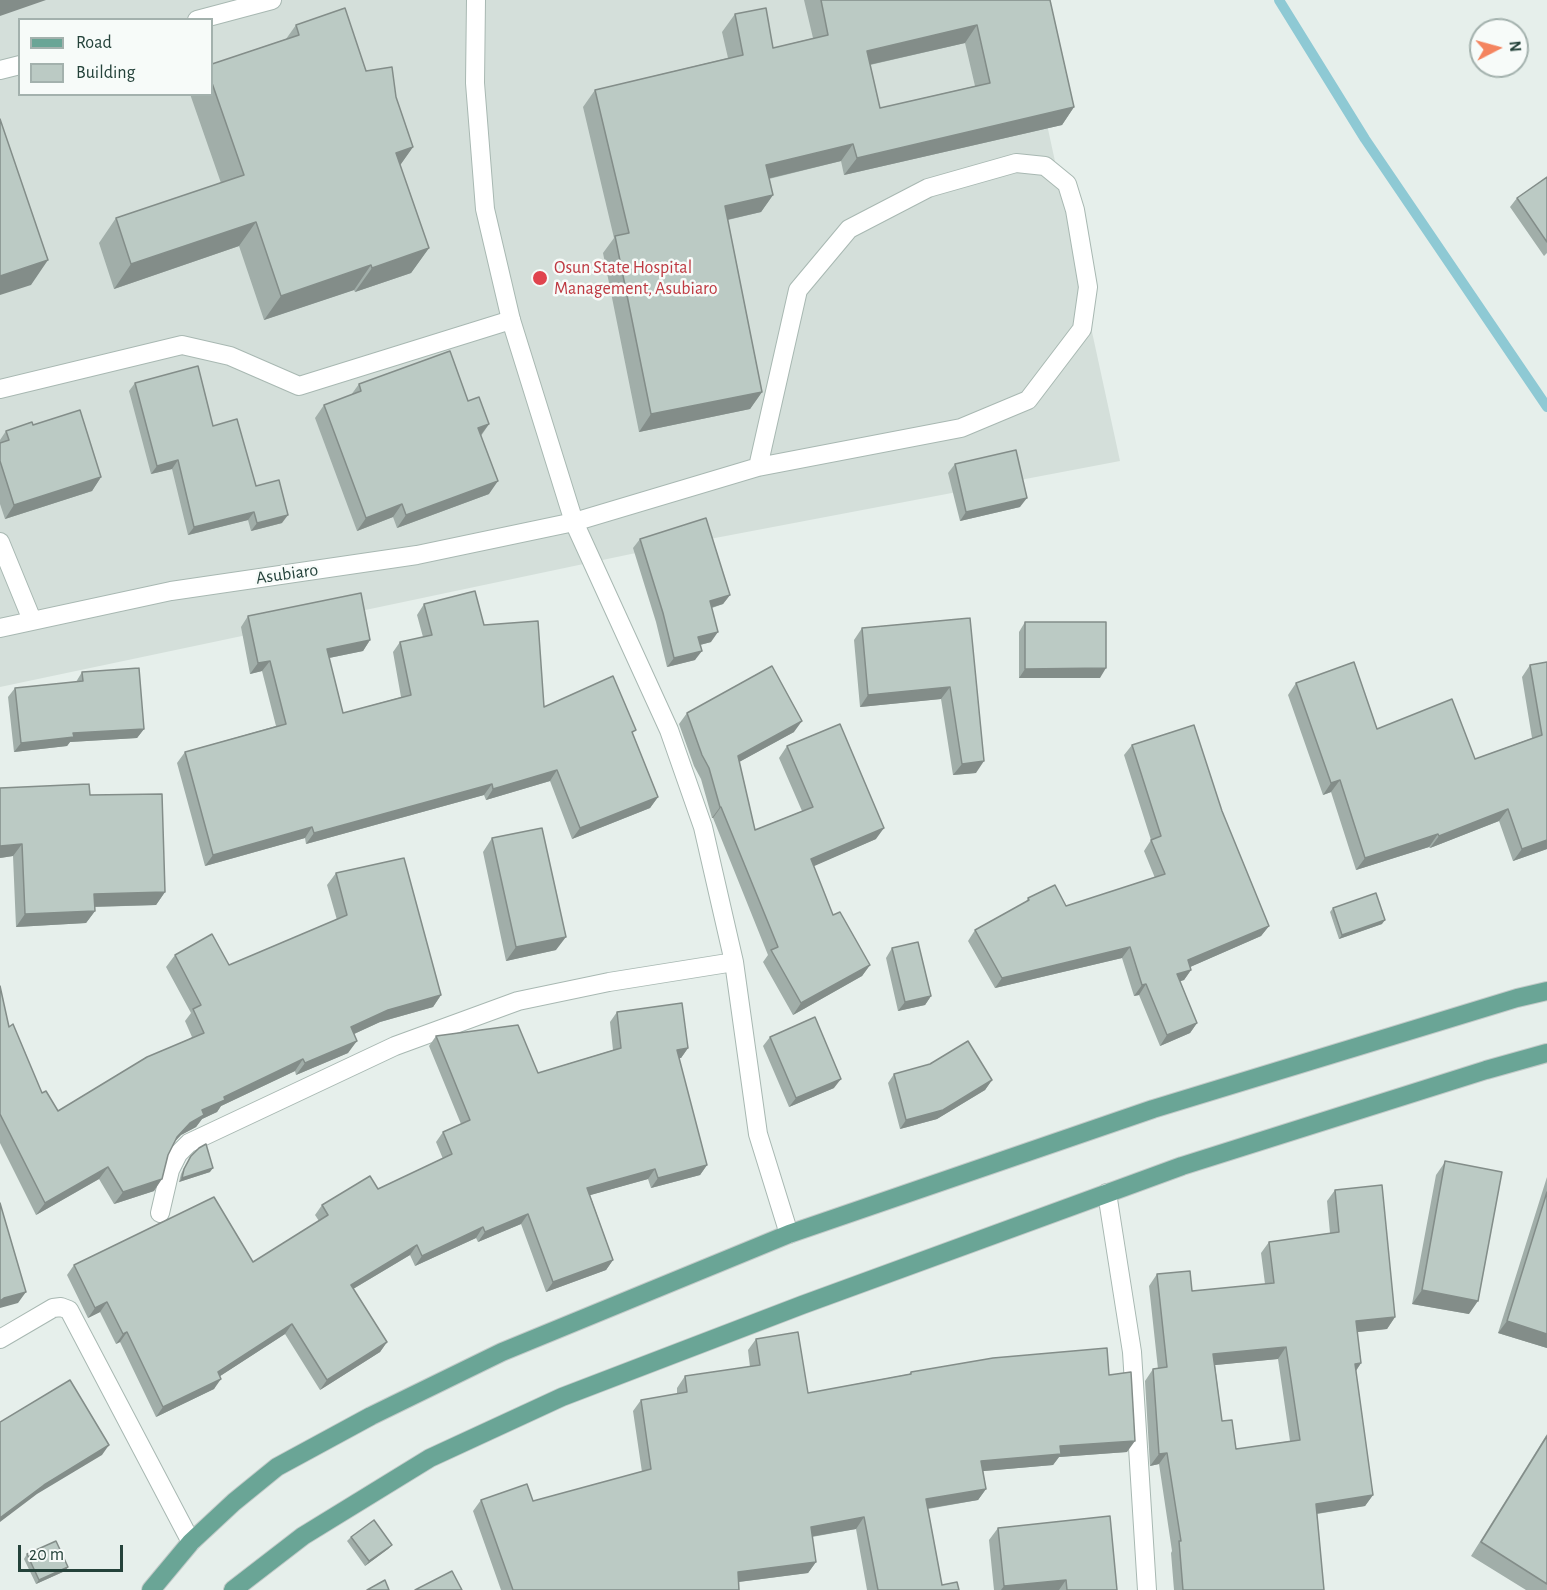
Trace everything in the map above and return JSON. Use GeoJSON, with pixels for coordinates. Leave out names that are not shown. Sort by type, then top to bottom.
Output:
{"type":"FeatureCollection","features":[{"type":"Feature","properties":{"kind":"main road"},"geometry":{"type":"LineString","coordinates":[[151,1590],[191,1542],[234,1502],[278,1467],[371,1416],[502,1352],[789,1234],[1153,1109],[1517,998],[1547,991]]}},
{"type":"Feature","properties":{"kind":"main road"},"geometry":{"type":"LineString","coordinates":[[233,1590],[303,1536],[430,1458],[562,1397],[802,1305],[1182,1166],[1486,1070],[1547,1053]]}},
{"type":"Feature","properties":{"kind":"street"},"geometry":{"type":"LineString","coordinates":[[204,18],[272,0]]}},
{"type":"Feature","properties":{"kind":"street"},"geometry":{"type":"LineString","coordinates":[[476,0],[475,83],[484,209],[511,320],[574,522],[669,730],[703,827],[735,962],[758,1134],[789,1234]]}},
{"type":"Feature","properties":{"kind":"street"},"geometry":{"type":"LineString","coordinates":[[0,70],[18,66]]}},
{"type":"Feature","properties":{"kind":"street","name":"Asubiaro"},"geometry":{"type":"LineString","coordinates":[[0,628],[171,591],[417,555],[574,522],[758,467],[961,428],[1028,400],[1082,329],[1088,286],[1075,210],[1067,184],[1045,166],[1016,163],[928,188],[849,229],[798,290],[758,467]]}},
{"type":"Feature","properties":{"kind":"street"},"geometry":{"type":"LineString","coordinates":[[0,389],[182,345],[230,356],[299,386],[511,320]]}},
{"type":"Feature","properties":{"kind":"street"},"geometry":{"type":"LineString","coordinates":[[0,542],[32,620]]}},
{"type":"Feature","properties":{"kind":"street"},"geometry":{"type":"LineString","coordinates":[[160,1213],[170,1170],[178,1154],[189,1143],[395,1046],[518,1001],[609,982],[735,962]]}},
{"type":"Feature","properties":{"kind":"street"},"geometry":{"type":"LineString","coordinates":[[1107,1193],[1132,1352],[1147,1590]]}},
{"type":"Feature","properties":{"kind":"street"},"geometry":{"type":"LineString","coordinates":[[0,1339],[53,1308],[61,1307],[69,1311],[191,1542]]}},
{"type":"Feature","properties":{"kind":"shaded area","name":"Osun State Hospital Management, Asubiaro"},"geometry":{"type":"Polygon","coordinates":[[[0,0],[1020,0],[1120,461],[631,554],[0,687],[0,0]]]}},
{"type":"Feature","properties":{"kind":"building"},"geometry":{"type":"Polygon","coordinates":[[[821,0],[1050,0],[1074,107],[857,158],[853,144],[766,165],[773,195],[725,206],[762,392],[651,414],[615,236],[629,233],[595,90],[743,55],[735,14],[766,8],[773,48],[828,35],[821,0]],[[977,25],[867,51],[880,108],[990,83],[977,25]]]}},
{"type":"Feature","properties":{"kind":"building"},"geometry":{"type":"Polygon","coordinates":[[[345,8],[366,71],[392,67],[396,97],[413,147],[396,153],[429,248],[281,296],[256,222],[131,264],[116,218],[244,175],[213,86],[213,64],[299,35],[296,25],[345,8]]]}},
{"type":"Feature","properties":{"kind":"building"},"geometry":{"type":"Polygon","coordinates":[[[0,119],[48,260],[0,276],[0,119]]]}},
{"type":"Feature","properties":{"kind":"building"},"geometry":{"type":"Polygon","coordinates":[[[1547,177],[1547,242],[1517,198],[1547,177]]]}},
{"type":"Feature","properties":{"kind":"building"},"geometry":{"type":"Polygon","coordinates":[[[450,351],[468,401],[479,397],[489,424],[478,428],[498,481],[406,515],[402,504],[366,518],[324,405],[361,391],[359,384],[450,351]]]}},
{"type":"Feature","properties":{"kind":"building"},"geometry":{"type":"Polygon","coordinates":[[[198,366],[213,426],[237,419],[256,486],[279,480],[288,515],[257,523],[254,512],[194,527],[178,460],[157,466],[135,383],[198,366]]]}},
{"type":"Feature","properties":{"kind":"building"},"geometry":{"type":"Polygon","coordinates":[[[80,410],[101,477],[14,505],[0,461],[0,443],[9,440],[6,431],[80,410]]]}},
{"type":"Feature","properties":{"kind":"building"},"geometry":{"type":"Polygon","coordinates":[[[1016,450],[1027,498],[966,512],[955,464],[1016,450]]]}},
{"type":"Feature","properties":{"kind":"building"},"geometry":{"type":"Polygon","coordinates":[[[706,518],[730,595],[710,601],[718,632],[698,637],[702,651],[674,658],[640,539],[706,518]]]}},
{"type":"Feature","properties":{"kind":"building"},"geometry":{"type":"Polygon","coordinates":[[[475,591],[484,625],[538,621],[544,707],[613,676],[636,730],[632,732],[658,797],[580,828],[557,770],[493,789],[492,784],[314,833],[312,827],[213,855],[185,752],[286,724],[270,661],[258,663],[248,616],[361,593],[370,640],[327,649],[343,713],[411,695],[400,642],[432,635],[424,604],[475,591]]]}},
{"type":"Feature","properties":{"kind":"building"},"geometry":{"type":"Polygon","coordinates":[[[970,618],[984,761],[962,764],[950,687],[868,695],[862,628],[970,618]]]}},
{"type":"Feature","properties":{"kind":"building"},"geometry":{"type":"Polygon","coordinates":[[[1025,622],[1106,622],[1106,668],[1025,669],[1025,622]]]}},
{"type":"Feature","properties":{"kind":"building"},"geometry":{"type":"Polygon","coordinates":[[[1354,662],[1377,729],[1452,699],[1475,759],[1542,735],[1530,665],[1547,662],[1547,840],[1522,849],[1508,809],[1439,836],[1438,834],[1365,858],[1340,780],[1331,783],[1296,683],[1354,662]]]}},
{"type":"Feature","properties":{"kind":"building"},"geometry":{"type":"Polygon","coordinates":[[[772,666],[802,721],[738,756],[755,830],[813,807],[787,746],[840,724],[884,828],[811,859],[833,915],[840,912],[870,965],[801,1003],[771,950],[778,947],[720,807],[709,768],[687,713],[772,666]]]}},
{"type":"Feature","properties":{"kind":"building"},"geometry":{"type":"Polygon","coordinates":[[[139,668],[144,729],[73,733],[74,737],[21,743],[15,688],[83,681],[82,672],[139,668]]]}},
{"type":"Feature","properties":{"kind":"building"},"geometry":{"type":"Polygon","coordinates":[[[1194,725],[1222,811],[1269,926],[1188,960],[1191,970],[1177,974],[1197,1023],[1167,1035],[1146,984],[1142,985],[1130,947],[1002,978],[975,930],[1029,900],[1028,898],[1055,885],[1066,906],[1165,874],[1151,840],[1161,836],[1132,745],[1194,725]]]}},
{"type":"Feature","properties":{"kind":"building"},"geometry":{"type":"Polygon","coordinates":[[[89,784],[90,795],[162,794],[165,892],[94,894],[95,911],[25,914],[22,844],[0,846],[0,788],[89,784]]]}},
{"type":"Feature","properties":{"kind":"building"},"geometry":{"type":"Polygon","coordinates":[[[542,828],[566,937],[516,947],[492,838],[542,828]]]}},
{"type":"Feature","properties":{"kind":"building"},"geometry":{"type":"Polygon","coordinates":[[[404,858],[441,995],[388,1010],[351,1027],[357,1041],[305,1063],[303,1059],[202,1110],[204,1115],[190,1123],[177,1137],[168,1155],[162,1179],[123,1192],[108,1167],[45,1203],[0,1114],[0,986],[9,1027],[13,1024],[42,1093],[46,1091],[58,1111],[147,1057],[204,1033],[193,1009],[201,1005],[175,955],[212,934],[229,965],[347,915],[336,873],[404,858]]]}},
{"type":"Feature","properties":{"kind":"building"},"geometry":{"type":"Polygon","coordinates":[[[1376,893],[1385,920],[1342,935],[1333,908],[1376,893]]]}},
{"type":"Feature","properties":{"kind":"building"},"geometry":{"type":"Polygon","coordinates":[[[918,942],[931,996],[905,1002],[892,948],[918,942]]]}},
{"type":"Feature","properties":{"kind":"building"},"geometry":{"type":"Polygon","coordinates":[[[682,1003],[688,1048],[677,1050],[707,1165],[658,1178],[655,1169],[587,1188],[613,1260],[553,1282],[528,1214],[485,1232],[483,1227],[422,1256],[417,1245],[351,1285],[387,1342],[327,1380],[292,1324],[218,1372],[221,1379],[163,1407],[127,1332],[123,1334],[107,1302],[95,1308],[74,1265],[214,1197],[253,1262],[328,1215],[322,1205],[370,1176],[378,1189],[452,1154],[443,1132],[470,1120],[436,1036],[518,1025],[538,1073],[621,1048],[617,1012],[682,1003]]]}},
{"type":"Feature","properties":{"kind":"building"},"geometry":{"type":"Polygon","coordinates":[[[815,1017],[841,1079],[796,1098],[770,1037],[815,1017]]]}},
{"type":"Feature","properties":{"kind":"building"},"geometry":{"type":"Polygon","coordinates":[[[968,1041],[992,1080],[943,1110],[906,1120],[894,1074],[930,1064],[968,1041]]]}},
{"type":"Feature","properties":{"kind":"building"},"geometry":{"type":"Polygon","coordinates":[[[206,1144],[213,1168],[182,1178],[191,1156],[206,1144]]]}},
{"type":"Feature","properties":{"kind":"building"},"geometry":{"type":"Polygon","coordinates":[[[1445,1161],[1502,1172],[1478,1301],[1422,1290],[1445,1161]]]}},
{"type":"Feature","properties":{"kind":"building"},"geometry":{"type":"Polygon","coordinates":[[[1382,1185],[1395,1317],[1356,1321],[1361,1363],[1355,1364],[1373,1495],[1316,1504],[1324,1590],[1183,1590],[1179,1541],[1181,1541],[1167,1453],[1159,1454],[1153,1369],[1167,1367],[1157,1274],[1190,1271],[1192,1291],[1274,1283],[1269,1242],[1339,1232],[1335,1190],[1382,1185]],[[1286,1347],[1213,1354],[1222,1421],[1232,1420],[1236,1449],[1300,1440],[1286,1347]]]}},
{"type":"Feature","properties":{"kind":"building"},"geometry":{"type":"Polygon","coordinates":[[[1547,1192],[1547,1334],[1507,1321],[1547,1192]]]}},
{"type":"Feature","properties":{"kind":"building"},"geometry":{"type":"Polygon","coordinates":[[[0,1203],[26,1292],[0,1301],[0,1203]]]}},
{"type":"Feature","properties":{"kind":"building"},"geometry":{"type":"Polygon","coordinates":[[[798,1332],[808,1393],[993,1358],[1107,1348],[1109,1375],[1131,1372],[1135,1441],[1060,1446],[1061,1454],[981,1461],[986,1489],[926,1499],[942,1585],[957,1582],[959,1590],[878,1590],[864,1517],[811,1527],[816,1562],[738,1572],[739,1590],[513,1590],[481,1500],[527,1484],[533,1501],[651,1469],[641,1400],[687,1392],[685,1376],[760,1365],[756,1339],[798,1332]]]}},
{"type":"Feature","properties":{"kind":"building"},"geometry":{"type":"Polygon","coordinates":[[[70,1380],[109,1445],[44,1485],[0,1518],[0,1422],[70,1380]]]}},
{"type":"Feature","properties":{"kind":"building"},"geometry":{"type":"Polygon","coordinates":[[[1547,1436],[1547,1584],[1481,1542],[1547,1436]]]}},
{"type":"Feature","properties":{"kind":"building"},"geometry":{"type":"Polygon","coordinates":[[[1110,1516],[1117,1590],[1067,1590],[1066,1580],[1004,1586],[998,1528],[1110,1516]]]}},
{"type":"Feature","properties":{"kind":"building"},"geometry":{"type":"Polygon","coordinates":[[[374,1520],[392,1545],[369,1561],[351,1537],[374,1520]]]}},
{"type":"Feature","properties":{"kind":"building"},"geometry":{"type":"Polygon","coordinates":[[[56,1541],[68,1567],[39,1580],[27,1554],[56,1541]]]}},
{"type":"Feature","properties":{"kind":"building"},"geometry":{"type":"Polygon","coordinates":[[[452,1571],[462,1590],[415,1590],[452,1571]]]}},
{"type":"Feature","properties":{"kind":"building"},"geometry":{"type":"Polygon","coordinates":[[[385,1580],[389,1590],[367,1590],[385,1580]]]}},
{"type":"Feature","properties":{"kind":"waterway"},"geometry":{"type":"LineString","coordinates":[[1279,0],[1365,139],[1547,407]]}},
{"type":"Feature","properties":{"kind":"place","name":"Osun State Hospital Management, Asubiaro"},"geometry":{"type":"Point","coordinates":[540,278]}}]}
